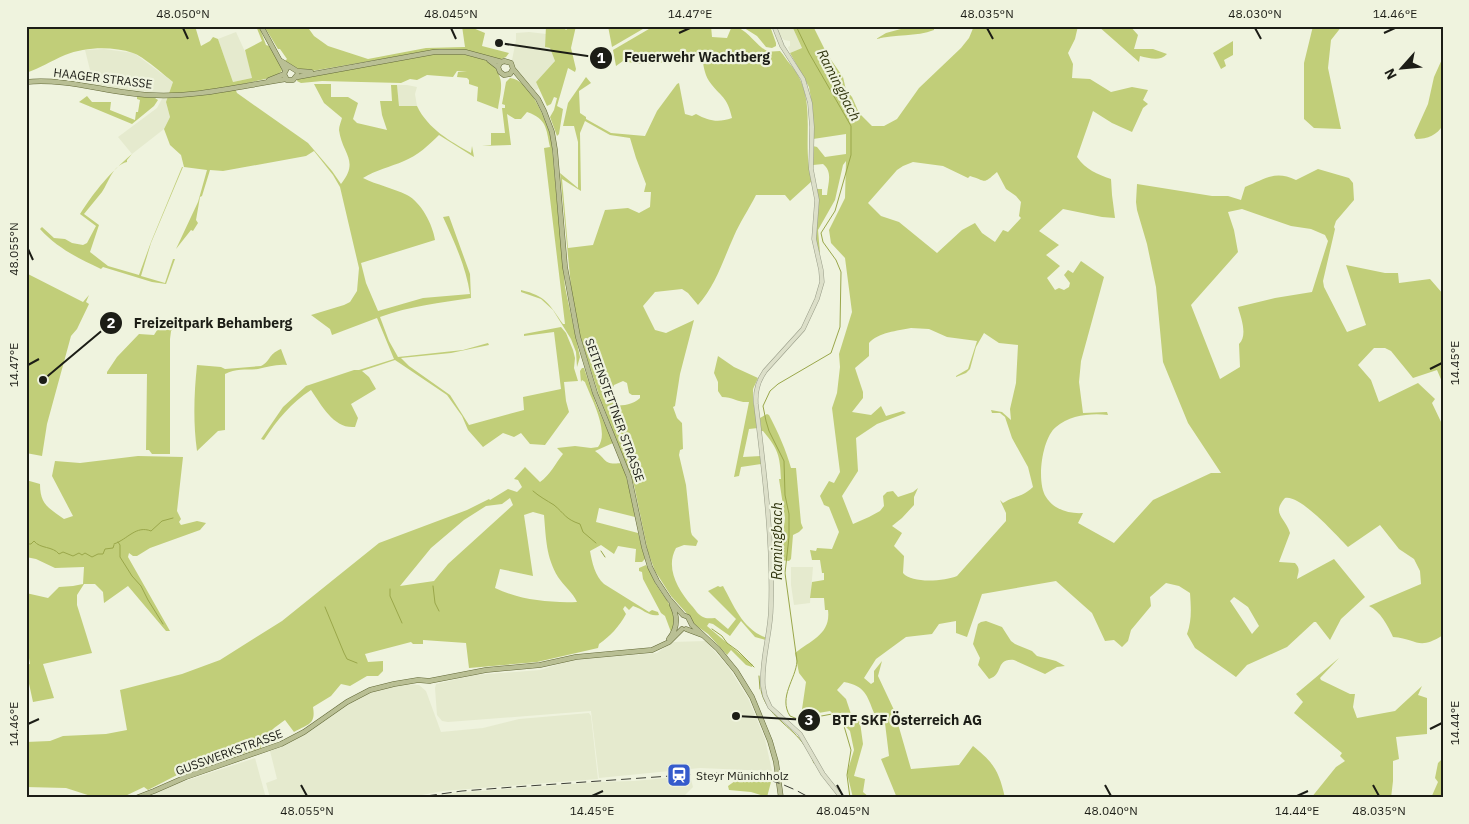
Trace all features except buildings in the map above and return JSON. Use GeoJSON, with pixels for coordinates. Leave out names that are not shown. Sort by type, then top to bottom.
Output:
{"type":"FeatureCollection","features":[{"type":"Feature","properties":{"kind":"main road"},"geometry":{"type":"LineString","coordinates":[[261,26],[286,70],[286,79]]}},
{"type":"Feature","properties":{"kind":"main road"},"geometry":{"type":"LineString","coordinates":[[774,26],[782,46],[803,79],[810,103],[812,170],[817,200],[814,239],[822,276],[820,292],[806,325],[768,367],[758,383],[756,400],[770,536],[772,598],[762,686],[768,704],[778,716],[800,734],[824,774],[842,798]]}},
{"type":"Feature","properties":{"kind":"main road"},"geometry":{"type":"LineString","coordinates":[[286,70],[294,68],[297,74],[319,72],[434,52],[465,52],[488,59],[509,62],[512,71],[506,75],[502,74],[498,67],[488,59]]}},
{"type":"Feature","properties":{"kind":"main road"},"geometry":{"type":"LineString","coordinates":[[498,67],[502,62]]}},
{"type":"Feature","properties":{"kind":"main road","name":"HAAGER STRASSE"},"geometry":{"type":"LineString","coordinates":[[266,82],[286,70]]}},
{"type":"Feature","properties":{"kind":"main road","name":"SEITENSTETTNER STRASSE"},"geometry":{"type":"LineString","coordinates":[[512,71],[523,81],[541,105],[552,132],[568,282],[582,352],[598,400],[629,477],[648,562],[657,580],[683,615]]}},
{"type":"Feature","properties":{"kind":"main road","name":"HAAGER STRASSE"},"geometry":{"type":"LineString","coordinates":[[26,82],[54,82],[126,93],[168,96],[207,93],[266,82],[292,80],[297,74]]}},
{"type":"Feature","properties":{"kind":"main road","name":"SEITENSTETTNER STRASSE"},"geometry":{"type":"LineString","coordinates":[[669,598],[677,618]]}},
{"type":"Feature","properties":{"kind":"main road"},"geometry":{"type":"LineString","coordinates":[[663,645],[672,635],[677,618],[683,615],[688,617],[690,622],[708,638],[730,664],[756,705],[772,748],[781,798]]}},
{"type":"Feature","properties":{"kind":"main road"},"geometry":{"type":"LineString","coordinates":[[684,629],[690,622]]}},
{"type":"Feature","properties":{"kind":"main road"},"geometry":{"type":"LineString","coordinates":[[676,625],[708,638]]}},
{"type":"Feature","properties":{"kind":"main road","name":"GUSSWERKSTRASSE"},"geometry":{"type":"LineString","coordinates":[[136,798],[186,777],[281,744],[304,732],[354,698],[378,688],[406,682],[430,681],[486,670],[534,666],[576,656],[646,651],[663,645],[684,629]]}},
{"type":"Feature","properties":{"kind":"shaded area"},"geometry":{"type":"Polygon","coordinates":[[[777,26],[792,26],[802,48],[790,53],[788,47],[790,46],[790,41],[784,40],[779,35],[777,26]]]}},
{"type":"Feature","properties":{"kind":"shaded area"},"geometry":{"type":"Polygon","coordinates":[[[236,32],[247,56],[252,78],[233,82],[218,39],[236,32]]]}},
{"type":"Feature","properties":{"kind":"shaded area"},"geometry":{"type":"Polygon","coordinates":[[[516,33],[546,34],[545,47],[550,48],[555,61],[536,82],[539,88],[535,91],[515,70],[512,60],[516,33]]]}},
{"type":"Feature","properties":{"kind":"shaded area"},"geometry":{"type":"Polygon","coordinates":[[[104,49],[134,53],[173,82],[169,93],[120,90],[88,84],[84,80],[92,78],[85,50],[104,49]]]}},
{"type":"Feature","properties":{"kind":"shaded area"},"geometry":{"type":"Polygon","coordinates":[[[397,85],[417,87],[415,94],[417,106],[399,106],[397,85]]]}},
{"type":"Feature","properties":{"kind":"shaded area"},"geometry":{"type":"Polygon","coordinates":[[[163,97],[168,97],[166,102],[170,117],[164,129],[132,154],[118,137],[157,108],[163,97]]]}},
{"type":"Feature","properties":{"kind":"shaded area"},"geometry":{"type":"Polygon","coordinates":[[[791,567],[813,567],[810,603],[794,605],[791,567]]]}},
{"type":"Feature","properties":{"kind":"shaded area"},"geometry":{"type":"Polygon","coordinates":[[[706,641],[729,668],[748,698],[765,739],[772,771],[700,768],[599,778],[591,711],[448,722],[442,721],[437,715],[436,684],[475,675],[540,670],[572,660],[657,653],[672,642],[706,641]]]}},
{"type":"Feature","properties":{"kind":"shaded area"},"geometry":{"type":"Polygon","coordinates":[[[404,684],[419,685],[426,691],[441,732],[483,728],[519,719],[589,713],[591,716],[598,779],[443,791],[406,798],[270,798],[266,783],[277,779],[270,751],[303,735],[343,706],[365,694],[384,687],[404,684]]]}},
{"type":"Feature","properties":{"kind":"shaded area"},"geometry":{"type":"Polygon","coordinates":[[[255,758],[266,798],[146,798],[179,783],[255,758]]]}},
{"type":"Feature","properties":{"kind":"shaded area"},"geometry":{"type":"Polygon","coordinates":[[[690,776],[693,787],[682,798],[426,798],[452,793],[690,776]]]}},
{"type":"Feature","properties":{"kind":"green space"},"geometry":{"type":"Polygon","coordinates":[[[26,26],[195,26],[201,46],[213,37],[218,39],[233,82],[252,78],[245,50],[262,41],[256,26],[259,26],[266,45],[269,46],[281,65],[282,71],[274,77],[234,86],[237,93],[308,143],[341,184],[350,163],[339,130],[342,118],[324,103],[314,84],[331,84],[331,97],[348,97],[358,103],[353,119],[357,123],[387,130],[380,101],[392,101],[391,85],[397,85],[399,106],[417,106],[427,121],[440,134],[471,153],[472,146],[474,157],[439,135],[414,156],[363,178],[412,198],[426,214],[435,240],[361,263],[366,283],[378,311],[423,298],[470,294],[463,264],[443,217],[449,216],[470,274],[471,298],[414,307],[380,317],[389,341],[398,357],[463,350],[488,343],[489,345],[451,353],[401,358],[409,366],[450,395],[469,425],[524,410],[523,397],[561,389],[554,332],[524,336],[524,334],[561,327],[566,333],[573,350],[575,358],[574,368],[578,381],[564,382],[569,412],[545,445],[530,444],[521,433],[514,437],[503,433],[483,447],[468,430],[462,416],[447,395],[395,360],[362,371],[369,377],[376,389],[351,404],[358,418],[355,427],[341,424],[329,415],[311,390],[285,412],[264,440],[261,439],[283,407],[306,386],[394,359],[377,318],[332,335],[330,329],[311,315],[350,302],[357,291],[359,268],[340,187],[314,151],[306,156],[223,171],[210,170],[202,196],[200,197],[196,220],[198,223],[176,249],[198,202],[207,170],[184,167],[181,155],[170,145],[164,129],[170,117],[166,102],[173,82],[137,55],[108,48],[73,52],[26,73],[26,26]]]}},
{"type":"Feature","properties":{"kind":"green space"},"geometry":{"type":"Polygon","coordinates":[[[264,26],[311,26],[309,29],[314,36],[328,46],[368,59],[426,48],[465,47],[462,26],[465,26],[465,28],[473,28],[485,33],[482,46],[509,53],[506,57],[499,60],[466,50],[440,49],[312,71],[300,70],[285,61],[287,59],[278,49],[264,26]]]}},
{"type":"Feature","properties":{"kind":"green space"},"geometry":{"type":"Polygon","coordinates":[[[546,26],[562,26],[566,30],[571,26],[576,26],[571,48],[576,69],[575,72],[568,68],[557,106],[563,109],[559,134],[557,136],[550,117],[557,98],[554,97],[551,104],[547,106],[536,82],[555,61],[550,48],[545,47],[546,26]]]}},
{"type":"Feature","properties":{"kind":"green space"},"geometry":{"type":"Polygon","coordinates":[[[608,26],[648,26],[612,47],[608,26]]]}},
{"type":"Feature","properties":{"kind":"green space"},"geometry":{"type":"Polygon","coordinates":[[[654,26],[711,26],[712,37],[727,38],[732,26],[743,30],[764,49],[780,51],[799,77],[804,91],[808,121],[809,166],[812,181],[790,201],[785,195],[756,195],[736,231],[710,289],[698,305],[682,289],[655,292],[643,306],[655,330],[666,333],[694,320],[680,374],[675,406],[673,407],[677,418],[682,423],[683,449],[680,450],[679,455],[686,485],[691,532],[698,541],[696,546],[684,545],[676,548],[672,563],[675,578],[682,593],[700,615],[706,618],[715,618],[728,629],[736,619],[708,591],[718,586],[723,586],[745,623],[767,638],[766,640],[755,637],[741,621],[730,636],[713,624],[709,623],[707,626],[753,665],[752,667],[746,665],[731,650],[727,655],[708,634],[694,624],[671,596],[655,571],[648,552],[634,485],[599,395],[578,330],[571,287],[560,173],[578,188],[578,142],[574,126],[563,126],[568,103],[586,77],[591,83],[579,91],[580,113],[586,119],[611,133],[645,136],[657,111],[679,83],[685,114],[692,116],[696,114],[714,120],[732,118],[726,101],[707,78],[701,53],[663,63],[643,64],[623,61],[616,66],[613,50],[654,26]],[[585,121],[580,133],[581,191],[562,179],[568,248],[593,245],[605,210],[628,208],[639,213],[650,207],[651,192],[644,192],[646,184],[630,138],[610,135],[585,121]],[[623,381],[614,385],[610,394],[615,406],[625,405],[640,398],[640,395],[629,393],[627,383],[623,381]]]}},
{"type":"Feature","properties":{"kind":"green space"},"geometry":{"type":"Polygon","coordinates":[[[741,26],[770,26],[776,46],[772,48],[766,47],[757,36],[741,26]]]}},
{"type":"Feature","properties":{"kind":"green space"},"geometry":{"type":"Polygon","coordinates":[[[792,26],[813,26],[827,54],[843,77],[846,90],[852,97],[859,113],[872,126],[884,126],[897,119],[919,88],[961,48],[969,38],[974,26],[1078,26],[1075,39],[1068,53],[1073,64],[1072,78],[1090,79],[1111,92],[1132,87],[1148,90],[1143,100],[1148,104],[1143,108],[1132,132],[1112,123],[1093,111],[1077,157],[1088,168],[1111,179],[1115,218],[1063,209],[1039,231],[1059,245],[1046,255],[1060,266],[1047,278],[1055,290],[1059,288],[1064,290],[1069,287],[1070,283],[1064,275],[1068,270],[1073,273],[1081,261],[1104,277],[1081,361],[1079,382],[1083,413],[1107,412],[1108,415],[1095,414],[1074,417],[1056,427],[1047,440],[1044,450],[1041,471],[1043,490],[1053,505],[1068,512],[1083,513],[1078,523],[1114,543],[1153,500],[1211,473],[1221,473],[1188,423],[1163,362],[1156,287],[1147,244],[1137,210],[1137,184],[1212,196],[1228,196],[1241,200],[1245,187],[1270,177],[1282,176],[1296,180],[1318,169],[1349,178],[1353,183],[1354,200],[1336,221],[1323,281],[1324,287],[1347,332],[1366,325],[1346,265],[1385,273],[1398,273],[1399,283],[1430,279],[1443,294],[1443,384],[1437,370],[1413,378],[1391,351],[1385,348],[1374,348],[1358,365],[1371,380],[1379,402],[1418,383],[1435,399],[1432,403],[1443,426],[1443,635],[1435,640],[1423,643],[1393,637],[1380,615],[1369,606],[1421,584],[1420,571],[1414,559],[1399,549],[1380,525],[1348,547],[1300,502],[1285,498],[1281,503],[1279,512],[1290,533],[1279,562],[1295,563],[1299,569],[1297,579],[1334,559],[1365,597],[1341,619],[1330,640],[1314,622],[1287,647],[1247,665],[1236,677],[1195,648],[1187,634],[1191,609],[1190,593],[1179,586],[1166,583],[1150,597],[1151,606],[1131,630],[1128,641],[1122,647],[1114,640],[1105,641],[1092,613],[1056,581],[982,594],[967,637],[956,633],[956,621],[939,624],[932,634],[906,637],[876,659],[864,678],[871,684],[874,682],[874,671],[882,661],[878,676],[894,710],[911,769],[959,765],[973,746],[995,768],[1005,798],[897,798],[881,759],[889,756],[884,715],[874,713],[867,696],[861,689],[844,682],[837,690],[846,699],[852,717],[860,722],[863,744],[854,776],[865,779],[863,792],[870,798],[853,798],[847,773],[854,750],[850,731],[830,711],[801,716],[806,682],[799,673],[795,653],[819,636],[828,618],[828,610],[825,610],[824,598],[810,598],[812,582],[824,580],[824,573],[822,573],[820,560],[812,560],[810,550],[816,551],[817,548],[832,549],[839,532],[829,507],[824,505],[820,496],[829,481],[834,483],[840,472],[832,408],[837,393],[840,367],[839,354],[852,312],[845,258],[831,243],[829,230],[845,198],[846,161],[843,165],[835,200],[818,230],[820,253],[817,247],[815,232],[817,189],[822,189],[822,195],[827,195],[829,174],[823,164],[813,165],[813,146],[817,147],[825,157],[846,154],[846,134],[813,139],[813,110],[809,87],[790,53],[802,48],[792,26]],[[913,162],[897,170],[868,203],[881,216],[899,222],[937,253],[962,230],[975,223],[982,233],[995,242],[1003,230],[1008,232],[1021,218],[1019,216],[1021,202],[1006,189],[997,172],[984,181],[970,176],[968,178],[943,166],[913,162]],[[1242,209],[1228,212],[1238,252],[1191,305],[1220,379],[1240,367],[1239,344],[1242,340],[1243,331],[1238,307],[1312,292],[1328,241],[1325,235],[1311,229],[1291,226],[1242,209]],[[911,328],[894,331],[873,339],[869,343],[869,356],[855,368],[863,392],[863,398],[852,412],[871,415],[881,406],[886,416],[903,411],[906,413],[877,424],[856,438],[858,471],[842,496],[853,524],[880,511],[884,506],[883,496],[887,492],[893,491],[898,497],[913,492],[918,488],[914,497],[914,505],[892,526],[902,533],[894,546],[904,556],[903,573],[907,576],[921,580],[945,579],[957,576],[1006,521],[1006,513],[1000,500],[1003,503],[1025,493],[1033,487],[1028,467],[1012,438],[1005,417],[1000,413],[992,413],[991,410],[1002,412],[1011,420],[1010,409],[1016,383],[1018,345],[999,343],[984,333],[976,347],[970,369],[956,377],[968,369],[977,341],[947,337],[929,329],[911,328]],[[1234,597],[1230,601],[1252,634],[1259,626],[1248,607],[1234,597]]]}},
{"type":"Feature","properties":{"kind":"green space"},"geometry":{"type":"Polygon","coordinates":[[[912,26],[934,26],[934,30],[920,34],[876,39],[886,33],[912,26]]]}},
{"type":"Feature","properties":{"kind":"green space"},"geometry":{"type":"Polygon","coordinates":[[[1098,26],[1130,26],[1138,35],[1134,49],[1153,49],[1167,54],[1158,59],[1140,56],[1139,62],[1098,26]]]}},
{"type":"Feature","properties":{"kind":"green space"},"geometry":{"type":"Polygon","coordinates":[[[1313,26],[1342,26],[1331,40],[1328,68],[1341,129],[1314,128],[1304,119],[1304,63],[1313,26]]]}},
{"type":"Feature","properties":{"kind":"green space"},"geometry":{"type":"Polygon","coordinates":[[[1233,41],[1233,55],[1224,60],[1226,66],[1221,69],[1213,53],[1233,41]]]}},
{"type":"Feature","properties":{"kind":"green space"},"geometry":{"type":"Polygon","coordinates":[[[436,53],[464,54],[491,63],[501,82],[498,109],[477,101],[478,87],[469,84],[467,78],[457,77],[458,72],[467,72],[457,71],[453,77],[427,75],[417,80],[410,79],[401,83],[322,81],[301,83],[297,81],[298,78],[436,53]]]}},
{"type":"Feature","properties":{"kind":"green space"},"geometry":{"type":"Polygon","coordinates":[[[1443,57],[1443,125],[1432,136],[1416,139],[1414,135],[1428,104],[1434,77],[1443,57]]]}},
{"type":"Feature","properties":{"kind":"green space"},"geometry":{"type":"Polygon","coordinates":[[[510,78],[524,85],[530,93],[541,112],[551,137],[565,287],[580,357],[577,367],[576,352],[571,339],[553,310],[541,299],[521,292],[521,290],[529,292],[542,298],[550,306],[554,311],[563,324],[565,324],[544,148],[550,147],[548,134],[542,121],[534,115],[527,112],[521,119],[515,119],[507,114],[511,145],[482,146],[491,145],[491,133],[505,133],[502,108],[505,108],[505,105],[502,104],[506,82],[510,78]]]}},
{"type":"Feature","properties":{"kind":"green space"},"geometry":{"type":"Polygon","coordinates":[[[87,96],[92,102],[111,102],[110,110],[135,120],[140,100],[137,99],[137,96],[158,100],[154,106],[132,124],[79,102],[87,96]]]}},
{"type":"Feature","properties":{"kind":"green space"},"geometry":{"type":"Polygon","coordinates":[[[183,167],[151,243],[141,276],[165,283],[173,259],[175,259],[166,284],[152,282],[103,267],[101,269],[76,257],[40,229],[42,227],[54,238],[65,239],[72,243],[83,245],[87,243],[96,226],[80,214],[114,170],[102,192],[84,214],[99,225],[90,252],[108,266],[139,275],[151,242],[183,167]]]}},
{"type":"Feature","properties":{"kind":"green space"},"geometry":{"type":"Polygon","coordinates":[[[26,273],[83,302],[89,295],[86,302],[89,304],[77,329],[71,336],[47,424],[42,456],[26,453],[26,273]]]}},
{"type":"Feature","properties":{"kind":"green space"},"geometry":{"type":"Polygon","coordinates":[[[169,325],[175,327],[171,331],[170,339],[170,454],[152,454],[149,450],[146,450],[147,374],[107,374],[107,372],[117,357],[139,334],[154,335],[159,327],[169,325]]]}},
{"type":"Feature","properties":{"kind":"green space"},"geometry":{"type":"Polygon","coordinates":[[[281,349],[287,365],[237,370],[225,374],[225,430],[218,431],[197,451],[194,408],[197,365],[225,369],[261,366],[273,353],[281,349]]]}},
{"type":"Feature","properties":{"kind":"green space"},"geometry":{"type":"Polygon","coordinates":[[[718,356],[734,367],[758,378],[753,389],[753,400],[758,428],[749,429],[743,457],[761,456],[761,464],[741,467],[739,476],[734,477],[749,402],[722,397],[718,391],[718,382],[714,373],[718,356]]]}},
{"type":"Feature","properties":{"kind":"green space"},"geometry":{"type":"Polygon","coordinates":[[[584,368],[596,404],[613,443],[595,451],[608,462],[622,463],[635,517],[599,508],[596,522],[638,533],[645,559],[642,562],[635,562],[636,549],[618,546],[614,554],[601,545],[590,551],[594,569],[604,584],[649,612],[652,610],[658,612],[659,615],[649,614],[633,606],[629,610],[625,606],[623,609],[626,614],[623,619],[614,631],[599,644],[598,648],[537,662],[469,668],[466,643],[423,640],[423,644],[413,644],[411,642],[365,654],[368,662],[383,661],[383,671],[378,676],[367,676],[350,686],[341,684],[331,696],[313,707],[314,713],[310,723],[294,732],[285,720],[259,738],[262,743],[261,748],[177,775],[148,790],[144,787],[121,798],[97,798],[66,788],[26,787],[26,742],[50,741],[63,736],[106,734],[127,730],[120,690],[182,674],[220,660],[282,621],[379,543],[467,510],[490,500],[508,489],[517,492],[522,487],[518,480],[514,479],[525,467],[540,482],[550,473],[563,454],[557,448],[575,446],[598,447],[601,441],[601,424],[585,382],[582,380],[581,382],[580,371],[584,368]],[[510,498],[502,504],[486,506],[464,520],[431,548],[400,586],[434,581],[448,564],[513,505],[510,498]],[[533,512],[524,515],[533,576],[500,569],[495,588],[535,600],[577,602],[554,570],[547,547],[544,515],[533,512]]]}},
{"type":"Feature","properties":{"kind":"green space"},"geometry":{"type":"Polygon","coordinates":[[[767,414],[779,434],[791,468],[796,468],[803,528],[793,535],[791,559],[789,561],[780,560],[785,518],[779,479],[781,479],[779,458],[772,443],[761,431],[760,418],[767,414]]]}},
{"type":"Feature","properties":{"kind":"green space"},"geometry":{"type":"Polygon","coordinates":[[[138,456],[183,457],[177,511],[181,519],[179,522],[181,525],[197,521],[206,523],[200,530],[150,548],[137,556],[129,553],[128,557],[170,631],[166,631],[128,586],[104,603],[103,592],[95,584],[84,584],[77,595],[77,605],[92,653],[43,664],[54,698],[33,702],[26,670],[26,665],[30,664],[26,640],[26,593],[48,598],[59,587],[83,584],[84,567],[55,568],[36,559],[26,557],[26,480],[40,484],[40,491],[46,505],[64,519],[73,516],[52,476],[55,461],[80,463],[138,456]]]}},
{"type":"Feature","properties":{"kind":"green space"},"geometry":{"type":"Polygon","coordinates":[[[646,565],[673,612],[674,625],[671,632],[665,616],[661,613],[643,579],[642,572],[639,571],[639,568],[646,565]]]}},
{"type":"Feature","properties":{"kind":"green space"},"geometry":{"type":"Polygon","coordinates":[[[986,621],[1002,627],[1015,644],[1032,651],[1037,656],[1056,661],[1065,666],[1057,667],[1045,674],[1014,660],[1008,660],[1002,664],[994,677],[989,679],[978,665],[980,658],[973,644],[978,624],[986,621]]]}},
{"type":"Feature","properties":{"kind":"green space"},"geometry":{"type":"Polygon","coordinates":[[[1339,658],[1320,678],[1350,694],[1355,694],[1353,707],[1357,718],[1395,711],[1422,686],[1418,695],[1427,698],[1427,734],[1396,737],[1399,759],[1393,761],[1391,798],[1311,798],[1336,767],[1345,761],[1340,756],[1342,753],[1294,713],[1303,702],[1296,694],[1339,658]]]}},
{"type":"Feature","properties":{"kind":"green space"},"geometry":{"type":"Polygon","coordinates":[[[1443,758],[1443,798],[1431,798],[1438,782],[1435,778],[1438,763],[1443,758]]]}},
{"type":"Feature","properties":{"kind":"green space"},"geometry":{"type":"Polygon","coordinates":[[[737,774],[771,782],[767,797],[751,792],[729,790],[728,786],[735,781],[737,774]]]}},
{"type":"Feature","properties":{"kind":"waterway","name":"Ramingbach"},"geometry":{"type":"LineString","coordinates":[[796,26],[809,53],[851,126],[851,155],[835,211],[821,233],[823,242],[836,260],[841,272],[840,327],[831,353],[778,384],[770,391],[763,406],[769,431],[784,461],[785,495],[789,514],[789,537],[785,573],[797,661],[787,695],[787,709],[790,716],[800,720],[832,714],[844,726],[851,750],[847,775],[850,798]]}},
{"type":"Feature","properties":{"kind":"waterway"},"geometry":{"type":"LineString","coordinates":[[533,491],[554,505],[568,518],[580,524],[583,532],[596,543]]}},
{"type":"Feature","properties":{"kind":"waterway"},"geometry":{"type":"LineString","coordinates":[[114,544],[136,531],[151,531],[162,521],[173,518]]}},
{"type":"Feature","properties":{"kind":"waterway"},"geometry":{"type":"LineString","coordinates":[[26,545],[34,541],[59,554],[63,552],[73,556],[85,553],[92,557],[103,554],[105,549],[113,548],[114,545]]}},
{"type":"Feature","properties":{"kind":"waterway"},"geometry":{"type":"LineString","coordinates":[[118,542],[120,545],[120,557],[141,586],[163,624]]}},
{"type":"Feature","properties":{"kind":"waterway"},"geometry":{"type":"LineString","coordinates":[[601,551],[605,557]]}},
{"type":"Feature","properties":{"kind":"waterway"},"geometry":{"type":"LineString","coordinates":[[433,586],[435,603],[439,611]]}},
{"type":"Feature","properties":{"kind":"waterway"},"geometry":{"type":"LineString","coordinates":[[390,589],[390,596],[402,623]]}},
{"type":"Feature","properties":{"kind":"waterway"},"geometry":{"type":"LineString","coordinates":[[325,607],[347,659],[357,663]]}},
{"type":"Feature","properties":{"kind":"waterway"},"geometry":{"type":"LineString","coordinates":[[712,629],[722,636],[727,643],[754,667]]}},
{"type":"Feature","properties":{"kind":"waterway"},"geometry":{"type":"LineString","coordinates":[[759,676],[760,689]]}},
{"type":"Feature","properties":{"kind":"waterway"},"geometry":{"type":"LineString","coordinates":[[761,690],[773,714],[805,746]]}},
{"type":"Feature","properties":{"kind":"waterway"},"geometry":{"type":"LineString","coordinates":[[811,756],[814,763]]}},
{"type":"Feature","properties":{"kind":"railway"},"geometry":{"type":"LineString","coordinates":[[412,798],[462,791],[727,772],[770,780],[810,798]]}},
{"type":"Feature","properties":{"kind":"place","name":"Feuerwehr Wachtberg"},"geometry":{"type":"Point","coordinates":[499,43]}},
{"type":"Feature","properties":{"kind":"place","name":"Freizeitpark Behamberg"},"geometry":{"type":"Point","coordinates":[43,380]}},
{"type":"Feature","properties":{"kind":"place","name":"BTF SKF Österreich AG"},"geometry":{"type":"Point","coordinates":[736,716]}},
{"type":"Feature","properties":{"kind":"place","name":"Steyr Münichholz"},"geometry":{"type":"Point","coordinates":[679,775]}}]}
